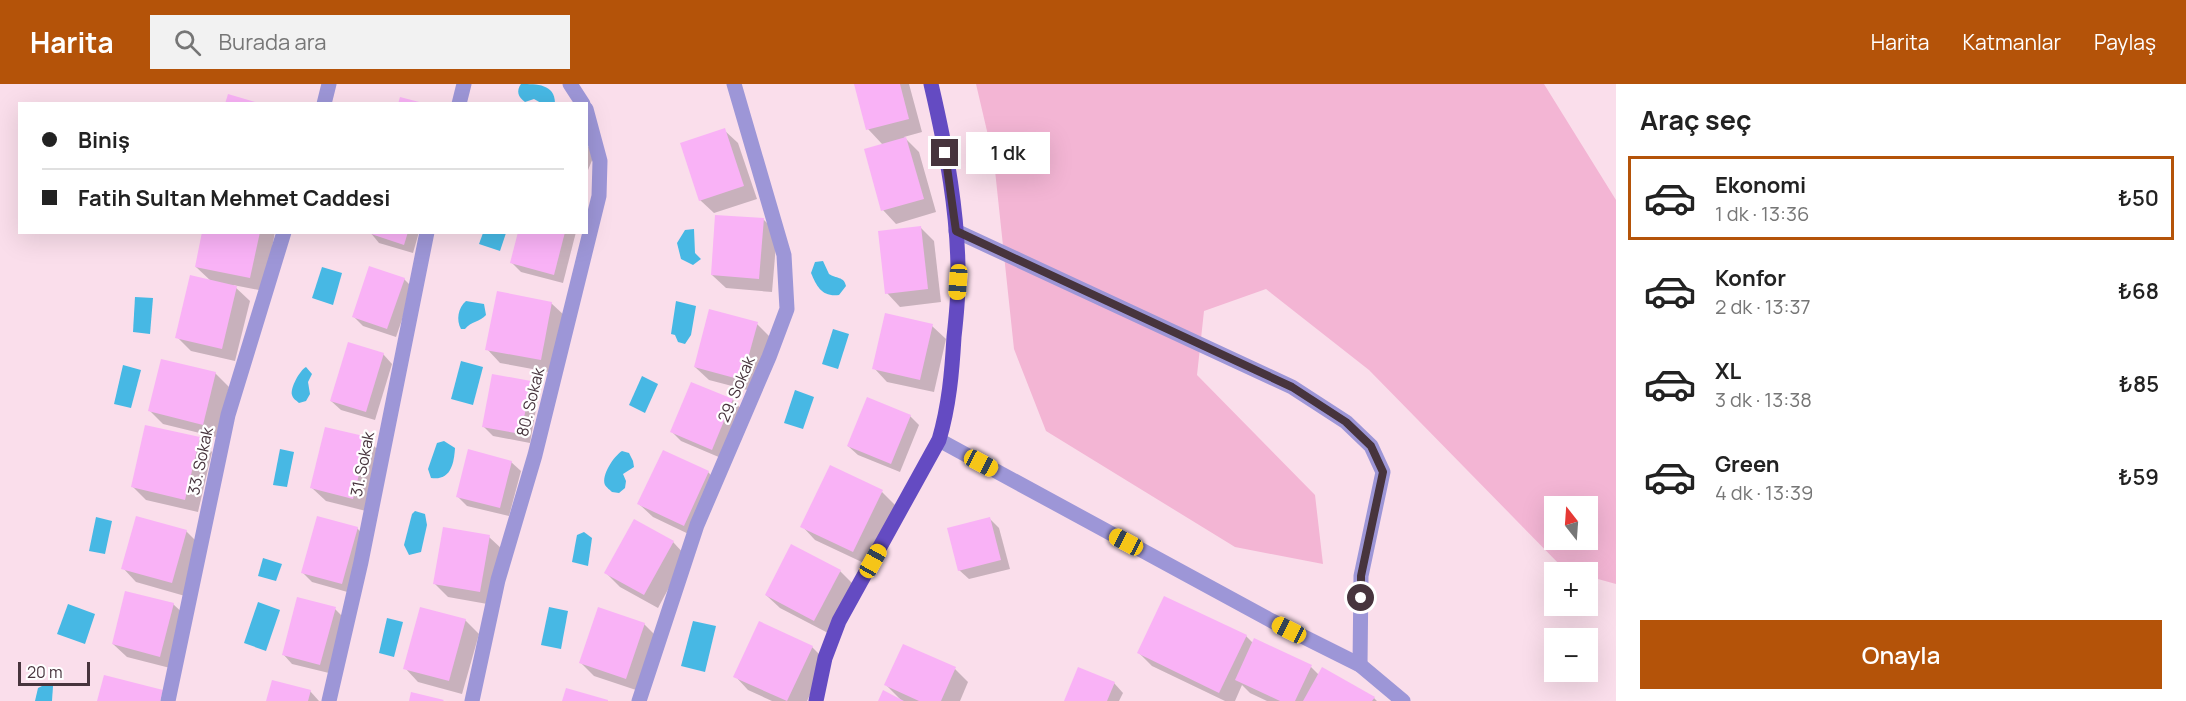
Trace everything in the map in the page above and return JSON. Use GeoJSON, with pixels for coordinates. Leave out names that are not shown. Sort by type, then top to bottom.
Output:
{"type":"FeatureCollection","features":[{"type":"Feature","properties":{"kind":"main road"},"geometry":{"type":"LineString","coordinates":[[816,701],[825,658],[840,621],[939,440],[946,416],[952,372],[958,282],[956,231],[942,134],[931,84]]}},
{"type":"Feature","properties":{"kind":"street"},"geometry":{"type":"LineString","coordinates":[[324,102],[329,84]]}},
{"type":"Feature","properties":{"kind":"street"},"geometry":{"type":"LineString","coordinates":[[460,102],[464,84]]}},
{"type":"Feature","properties":{"kind":"street"},"geometry":{"type":"LineString","coordinates":[[570,84],[582,102]]}},
{"type":"Feature","properties":{"kind":"street","name":"29. Sokak"},"geometry":{"type":"LineString","coordinates":[[639,701],[697,525],[769,357],[787,309],[784,255],[734,84]]}},
{"type":"Feature","properties":{"kind":"street","name":"80. Sokak"},"geometry":{"type":"LineString","coordinates":[[472,701],[498,580],[535,455],[599,196],[600,161],[588,116]]}},
{"type":"Feature","properties":{"kind":"street"},"geometry":{"type":"LineString","coordinates":[[956,231],[1292,387],[1346,422],[1371,446],[1383,472],[1361,576],[1360,665]]}},
{"type":"Feature","properties":{"kind":"street","name":"33. Sokak"},"geometry":{"type":"LineString","coordinates":[[168,701],[228,415],[283,234]]}},
{"type":"Feature","properties":{"kind":"street","name":"31. Sokak"},"geometry":{"type":"LineString","coordinates":[[328,701],[361,562],[427,234]]}},
{"type":"Feature","properties":{"kind":"street"},"geometry":{"type":"LineString","coordinates":[[939,440],[1272,621],[1360,665],[1403,701]]}},
{"type":"Feature","properties":{"kind":"shaded area"},"geometry":{"type":"Polygon","coordinates":[[[976,84],[1544,84],[1616,200],[1616,584],[1598,579],[1598,562],[1557,562],[1545,550],[1598,550],[1598,496],[1544,496],[1544,549],[1369,370],[1266,289],[1204,311],[1197,375],[1315,495],[1323,564],[1235,547],[1046,431],[1014,349],[994,161],[976,84]]]}},
{"type":"Feature","properties":{"kind":"water"},"geometry":{"type":"Polygon","coordinates":[[[521,84],[544,86],[552,92],[555,102],[539,102],[534,99],[525,102],[518,94],[521,84]]]}},
{"type":"Feature","properties":{"kind":"water"},"geometry":{"type":"Polygon","coordinates":[[[694,229],[695,253],[701,259],[693,265],[681,259],[677,243],[685,230],[694,229]]]}},
{"type":"Feature","properties":{"kind":"water"},"geometry":{"type":"Polygon","coordinates":[[[483,234],[506,234],[500,251],[479,244],[483,234]]]}},
{"type":"Feature","properties":{"kind":"water"},"geometry":{"type":"Polygon","coordinates":[[[823,261],[829,274],[842,279],[845,283],[846,286],[839,295],[824,293],[813,278],[811,273],[815,262],[823,261]]]}},
{"type":"Feature","properties":{"kind":"water"},"geometry":{"type":"Polygon","coordinates":[[[322,267],[342,273],[333,305],[312,298],[322,267]]]}},
{"type":"Feature","properties":{"kind":"water"},"geometry":{"type":"Polygon","coordinates":[[[135,297],[153,298],[150,334],[133,332],[135,297]]]}},
{"type":"Feature","properties":{"kind":"water"},"geometry":{"type":"Polygon","coordinates":[[[466,301],[484,304],[486,315],[465,329],[461,329],[459,314],[466,301]]]}},
{"type":"Feature","properties":{"kind":"water"},"geometry":{"type":"Polygon","coordinates":[[[676,301],[696,306],[691,335],[685,344],[678,342],[675,335],[671,334],[676,301]]]}},
{"type":"Feature","properties":{"kind":"water"},"geometry":{"type":"Polygon","coordinates":[[[833,329],[849,334],[838,369],[822,364],[833,329]]]}},
{"type":"Feature","properties":{"kind":"water"},"geometry":{"type":"Polygon","coordinates":[[[461,361],[483,367],[473,405],[451,399],[461,361]]]}},
{"type":"Feature","properties":{"kind":"water"},"geometry":{"type":"Polygon","coordinates":[[[123,365],[141,370],[131,408],[114,404],[123,365]]]}},
{"type":"Feature","properties":{"kind":"water"},"geometry":{"type":"Polygon","coordinates":[[[306,367],[312,374],[308,382],[310,394],[306,401],[299,403],[292,396],[292,388],[298,375],[306,367]]]}},
{"type":"Feature","properties":{"kind":"water"},"geometry":{"type":"Polygon","coordinates":[[[642,376],[658,384],[645,413],[629,405],[642,376]]]}},
{"type":"Feature","properties":{"kind":"water"},"geometry":{"type":"Polygon","coordinates":[[[795,390],[814,397],[803,429],[784,423],[795,390]]]}},
{"type":"Feature","properties":{"kind":"water"},"geometry":{"type":"Polygon","coordinates":[[[444,441],[455,448],[452,465],[443,477],[431,478],[428,469],[437,443],[444,441]]]}},
{"type":"Feature","properties":{"kind":"water"},"geometry":{"type":"Polygon","coordinates":[[[280,449],[294,452],[287,487],[273,485],[280,449]]]}},
{"type":"Feature","properties":{"kind":"water"},"geometry":{"type":"Polygon","coordinates":[[[622,451],[629,453],[634,467],[623,474],[626,481],[625,488],[619,493],[612,492],[605,485],[605,476],[612,461],[622,451]]]}},
{"type":"Feature","properties":{"kind":"water"},"geometry":{"type":"Polygon","coordinates":[[[415,511],[425,514],[427,525],[421,552],[409,555],[404,545],[412,514],[415,511]]]}},
{"type":"Feature","properties":{"kind":"water"},"geometry":{"type":"Polygon","coordinates":[[[96,517],[112,521],[105,554],[89,551],[96,517]]]}},
{"type":"Feature","properties":{"kind":"water"},"geometry":{"type":"Polygon","coordinates":[[[584,532],[592,538],[588,566],[572,562],[577,535],[584,532]]]}},
{"type":"Feature","properties":{"kind":"water"},"geometry":{"type":"Polygon","coordinates":[[[263,558],[282,564],[276,581],[258,576],[263,558]]]}},
{"type":"Feature","properties":{"kind":"water"},"geometry":{"type":"Polygon","coordinates":[[[258,602],[280,610],[266,651],[244,643],[258,602]]]}},
{"type":"Feature","properties":{"kind":"water"},"geometry":{"type":"Polygon","coordinates":[[[68,604],[95,614],[85,644],[57,634],[68,604]]]}},
{"type":"Feature","properties":{"kind":"water"},"geometry":{"type":"Polygon","coordinates":[[[549,607],[568,611],[561,649],[541,645],[549,607]]]}},
{"type":"Feature","properties":{"kind":"water"},"geometry":{"type":"Polygon","coordinates":[[[387,618],[403,622],[394,657],[379,653],[387,618]]]}},
{"type":"Feature","properties":{"kind":"water"},"geometry":{"type":"Polygon","coordinates":[[[693,621],[716,626],[705,672],[681,666],[693,621]]]}},
{"type":"Feature","properties":{"kind":"water"},"geometry":{"type":"Polygon","coordinates":[[[48,683],[53,686],[52,701],[35,701],[38,688],[48,683]]]}},
{"type":"Feature","properties":{"kind":"building"},"geometry":{"type":"Polygon","coordinates":[[[854,84],[900,84],[909,119],[866,130],[854,84]]]}},
{"type":"Feature","properties":{"kind":"building"},"geometry":{"type":"Polygon","coordinates":[[[228,94],[256,102],[226,102],[228,94]]]}},
{"type":"Feature","properties":{"kind":"building"},"geometry":{"type":"Polygon","coordinates":[[[400,97],[419,102],[399,102],[400,97]]]}},
{"type":"Feature","properties":{"kind":"building"},"geometry":{"type":"Polygon","coordinates":[[[725,128],[744,186],[699,201],[680,143],[725,128]]]}},
{"type":"Feature","properties":{"kind":"building"},"geometry":{"type":"Polygon","coordinates":[[[906,137],[924,199],[881,211],[864,149],[906,137]]]}},
{"type":"Feature","properties":{"kind":"building"},"geometry":{"type":"Polygon","coordinates":[[[715,215],[764,218],[759,279],[711,275],[715,215]]]}},
{"type":"Feature","properties":{"kind":"building"},"geometry":{"type":"Polygon","coordinates":[[[921,226],[928,289],[885,294],[878,231],[921,226]]]}},
{"type":"Feature","properties":{"kind":"building"},"geometry":{"type":"Polygon","coordinates":[[[202,234],[260,234],[250,278],[195,267],[202,234]]]}},
{"type":"Feature","properties":{"kind":"building"},"geometry":{"type":"Polygon","coordinates":[[[371,234],[407,234],[404,245],[371,234]]]}},
{"type":"Feature","properties":{"kind":"building"},"geometry":{"type":"Polygon","coordinates":[[[517,234],[564,234],[554,275],[510,263],[517,234]]]}},
{"type":"Feature","properties":{"kind":"building"},"geometry":{"type":"Polygon","coordinates":[[[369,266],[405,278],[387,329],[352,317],[369,266]]]}},
{"type":"Feature","properties":{"kind":"building"},"geometry":{"type":"Polygon","coordinates":[[[190,275],[237,286],[222,349],[175,338],[190,275]]]}},
{"type":"Feature","properties":{"kind":"building"},"geometry":{"type":"Polygon","coordinates":[[[497,291],[552,302],[541,360],[485,350],[497,291]]]}},
{"type":"Feature","properties":{"kind":"building"},"geometry":{"type":"Polygon","coordinates":[[[709,309],[758,322],[742,380],[694,367],[709,309]]]}},
{"type":"Feature","properties":{"kind":"building"},"geometry":{"type":"Polygon","coordinates":[[[885,313],[933,324],[920,380],[872,369],[885,313]]]}},
{"type":"Feature","properties":{"kind":"building"},"geometry":{"type":"Polygon","coordinates":[[[348,342],[384,353],[366,412],[330,401],[348,342]]]}},
{"type":"Feature","properties":{"kind":"building"},"geometry":{"type":"Polygon","coordinates":[[[161,359],[216,372],[203,425],[148,411],[161,359]]]}},
{"type":"Feature","properties":{"kind":"building"},"geometry":{"type":"Polygon","coordinates":[[[492,374],[531,381],[521,434],[482,427],[492,374]]]}},
{"type":"Feature","properties":{"kind":"building"},"geometry":{"type":"Polygon","coordinates":[[[691,382],[733,399],[712,450],[670,432],[691,382]]]}},
{"type":"Feature","properties":{"kind":"building"},"geometry":{"type":"Polygon","coordinates":[[[867,397],[911,415],[891,464],[847,446],[867,397]]]}},
{"type":"Feature","properties":{"kind":"building"},"geometry":{"type":"Polygon","coordinates":[[[145,425],[200,437],[185,500],[131,487],[145,425]]]}},
{"type":"Feature","properties":{"kind":"building"},"geometry":{"type":"Polygon","coordinates":[[[325,427],[368,437],[353,499],[310,488],[325,427]]]}},
{"type":"Feature","properties":{"kind":"building"},"geometry":{"type":"Polygon","coordinates":[[[468,449],[512,461],[500,508],[456,497],[468,449]]]}},
{"type":"Feature","properties":{"kind":"building"},"geometry":{"type":"Polygon","coordinates":[[[663,450],[709,471],[684,526],[637,504],[663,450]]]}},
{"type":"Feature","properties":{"kind":"building"},"geometry":{"type":"Polygon","coordinates":[[[830,465],[883,490],[853,552],[800,527],[830,465]]]}},
{"type":"Feature","properties":{"kind":"building"},"geometry":{"type":"Polygon","coordinates":[[[136,516],[187,530],[172,583],[121,569],[136,516]]]}},
{"type":"Feature","properties":{"kind":"building"},"geometry":{"type":"Polygon","coordinates":[[[317,516],[358,527],[342,584],[301,573],[317,516]]]}},
{"type":"Feature","properties":{"kind":"building"},"geometry":{"type":"Polygon","coordinates":[[[990,517],[1001,560],[958,571],[947,528],[990,517]]]}},
{"type":"Feature","properties":{"kind":"building"},"geometry":{"type":"Polygon","coordinates":[[[634,519],[674,541],[644,595],[604,573],[634,519]]]}},
{"type":"Feature","properties":{"kind":"building"},"geometry":{"type":"Polygon","coordinates":[[[443,527],[490,535],[480,592],[433,584],[443,527]]]}},
{"type":"Feature","properties":{"kind":"building"},"geometry":{"type":"Polygon","coordinates":[[[791,544],[841,570],[814,621],[765,595],[791,544]]]}},
{"type":"Feature","properties":{"kind":"building"},"geometry":{"type":"Polygon","coordinates":[[[125,591],[174,603],[160,657],[112,644],[125,591]]]}},
{"type":"Feature","properties":{"kind":"building"},"geometry":{"type":"Polygon","coordinates":[[[1164,596],[1247,635],[1219,693],[1137,653],[1164,596]]]}},
{"type":"Feature","properties":{"kind":"building"},"geometry":{"type":"Polygon","coordinates":[[[297,597],[336,607],[320,665],[282,655],[297,597]]]}},
{"type":"Feature","properties":{"kind":"building"},"geometry":{"type":"Polygon","coordinates":[[[420,607],[466,619],[449,681],[403,669],[420,607]]]}},
{"type":"Feature","properties":{"kind":"building"},"geometry":{"type":"Polygon","coordinates":[[[598,607],[645,623],[626,679],[579,663],[598,607]]]}},
{"type":"Feature","properties":{"kind":"building"},"geometry":{"type":"Polygon","coordinates":[[[759,621],[813,646],[787,701],[733,677],[759,621]]]}},
{"type":"Feature","properties":{"kind":"building"},"geometry":{"type":"Polygon","coordinates":[[[1254,638],[1312,665],[1295,701],[1280,701],[1235,680],[1254,638]]]}},
{"type":"Feature","properties":{"kind":"building"},"geometry":{"type":"Polygon","coordinates":[[[903,644],[956,667],[941,701],[919,701],[884,685],[903,644]]]}},
{"type":"Feature","properties":{"kind":"building"},"geometry":{"type":"Polygon","coordinates":[[[1078,667],[1115,682],[1107,701],[1064,701],[1078,667]]]}},
{"type":"Feature","properties":{"kind":"building"},"geometry":{"type":"Polygon","coordinates":[[[1322,667],[1375,697],[1372,701],[1303,701],[1322,667]]]}},
{"type":"Feature","properties":{"kind":"building"},"geometry":{"type":"Polygon","coordinates":[[[104,675],[163,690],[160,701],[97,701],[104,675]]]}},
{"type":"Feature","properties":{"kind":"building"},"geometry":{"type":"Polygon","coordinates":[[[272,680],[311,690],[308,701],[266,701],[272,680]]]}},
{"type":"Feature","properties":{"kind":"building"},"geometry":{"type":"Polygon","coordinates":[[[566,688],[608,700],[608,701],[562,701],[566,688]]]}},
{"type":"Feature","properties":{"kind":"building"},"geometry":{"type":"Polygon","coordinates":[[[883,690],[904,701],[878,701],[883,690]]]}},
{"type":"Feature","properties":{"kind":"building"},"geometry":{"type":"Polygon","coordinates":[[[411,692],[444,700],[409,701],[411,692]]]}},
{"type":"Feature","properties":{"kind":"route"},"geometry":{"type":"LineString","coordinates":[[945,153],[956,231],[1292,387],[1346,422],[1371,446],[1383,472],[1361,576],[1361,598]]}}]}
